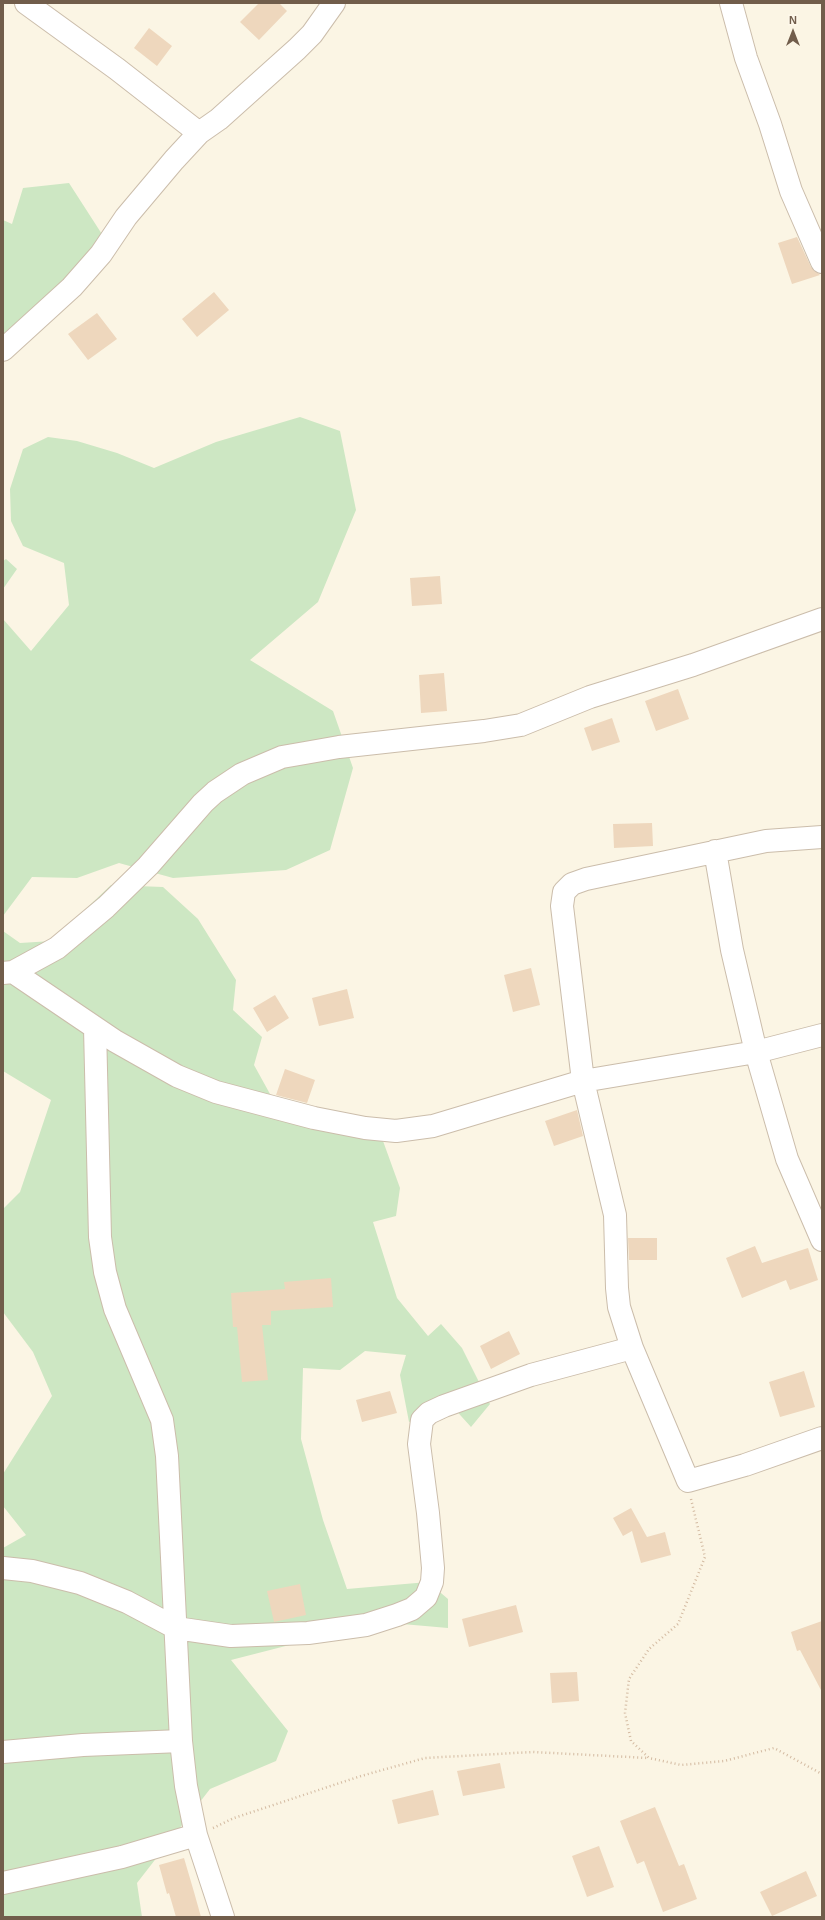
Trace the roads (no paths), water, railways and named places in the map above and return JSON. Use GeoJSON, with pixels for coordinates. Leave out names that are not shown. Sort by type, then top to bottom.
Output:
{"type":"FeatureCollection","features":[{"type":"Feature","properties":{"kind":"street"},"geometry":{"type":"LineString","coordinates":[[26,3],[117,69],[199,133]]}},
{"type":"Feature","properties":{"kind":"street"},"geometry":{"type":"LineString","coordinates":[[3,350],[72,287],[101,254],[136,206],[174,160],[199,133],[230,110],[302,44],[312,34],[334,3]]}},
{"type":"Feature","properties":{"kind":"street"},"geometry":{"type":"LineString","coordinates":[[731,3],[746,58],[770,124],[791,190],[822,262]]}},
{"type":"Feature","properties":{"kind":"street"},"geometry":{"type":"LineString","coordinates":[[8,973],[57,948],[106,907],[148,866],[214,792],[242,774],[282,758],[339,747],[484,731],[521,725],[590,697],[693,665],[822,619]]}},
{"type":"Feature","properties":{"kind":"street"},"geometry":{"type":"LineString","coordinates":[[822,837],[773,840],[586,879],[572,884],[564,892],[562,906],[583,1081],[615,1215],[617,1288],[620,1307],[632,1348],[688,1481],[745,1466],[822,1438]]}},
{"type":"Feature","properties":{"kind":"street"},"geometry":{"type":"LineString","coordinates":[[715,851],[732,950],[756,1052],[787,1159],[822,1240]]}},
{"type":"Feature","properties":{"kind":"street"},"geometry":{"type":"LineString","coordinates":[[8,973],[115,1041],[177,1076],[216,1092],[314,1118],[364,1128],[396,1131],[433,1126],[583,1081],[756,1052],[822,1035]]}},
{"type":"Feature","properties":{"kind":"street"},"geometry":{"type":"LineString","coordinates":[[95,1028],[100,1237],[105,1272],[115,1309],[162,1420],[167,1456],[181,1741],[186,1786],[196,1835],[223,1917]]}},
{"type":"Feature","properties":{"kind":"street"},"geometry":{"type":"LineString","coordinates":[[3,1568],[32,1571],[80,1583],[127,1602],[176,1628],[232,1636],[308,1633],[366,1625],[397,1615],[412,1609],[426,1597],[432,1582],[430,1537],[419,1444],[422,1420],[429,1413],[444,1406],[531,1375],[632,1348]]}},
{"type":"Feature","properties":{"kind":"street"},"geometry":{"type":"LineString","coordinates":[[3,1752],[83,1745],[181,1741]]}},
{"type":"Feature","properties":{"kind":"street"},"geometry":{"type":"LineString","coordinates":[[3,1883],[122,1857],[196,1835]]}}]}
